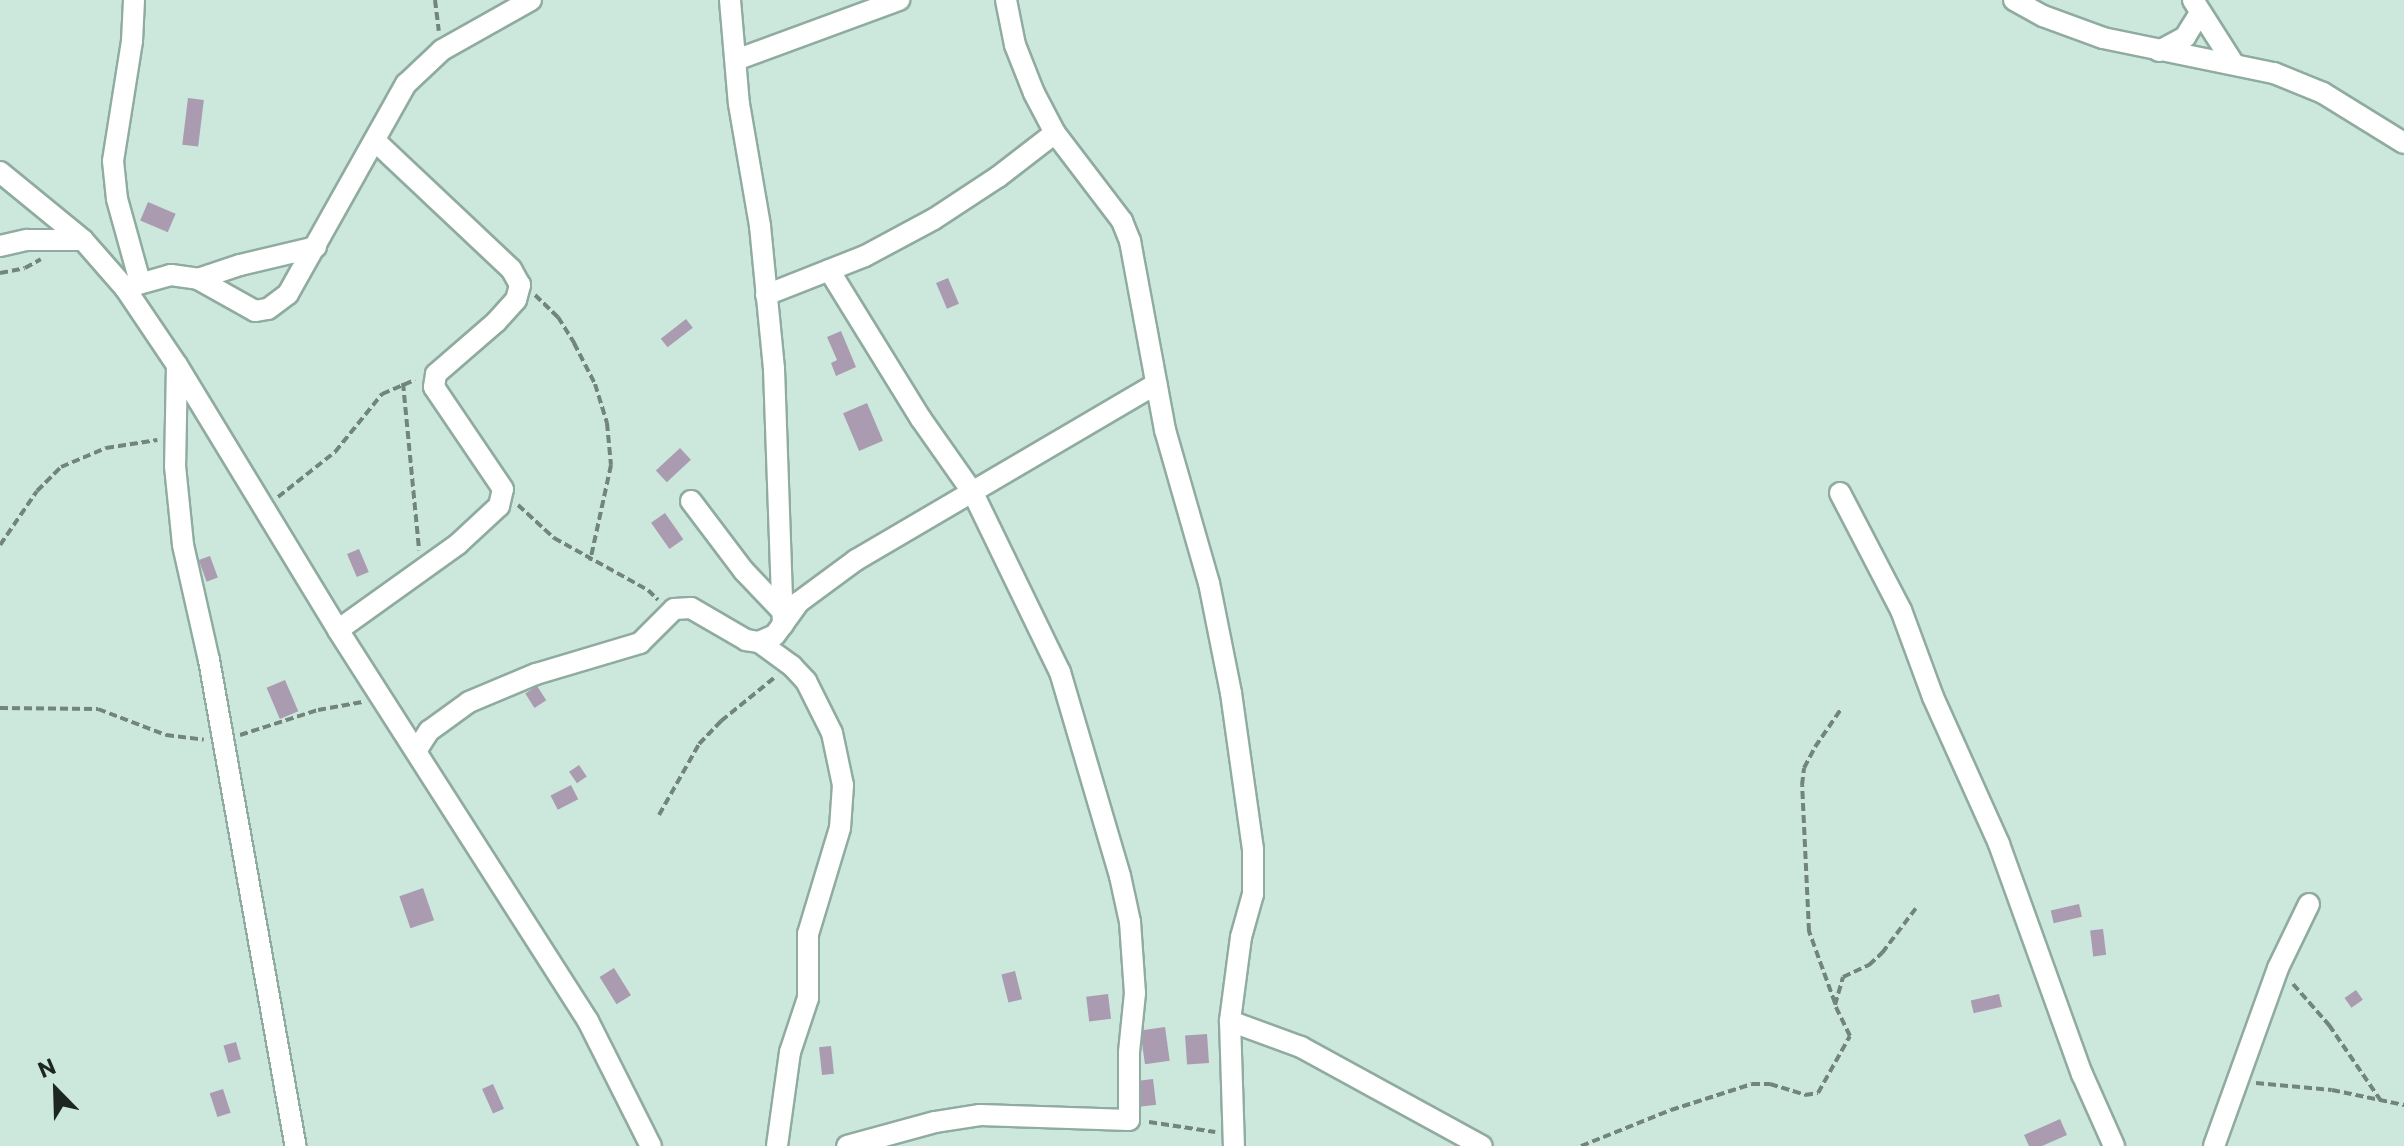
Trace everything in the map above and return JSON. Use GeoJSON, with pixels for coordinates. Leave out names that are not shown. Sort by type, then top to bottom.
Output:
{"type":"FeatureCollection","features":[{"type":"Feature","properties":{"kind":"street"},"geometry":{"type":"LineString","coordinates":[[132,285],[113,161],[132,41],[134,0]]}},
{"type":"Feature","properties":{"kind":"street"},"geometry":{"type":"LineString","coordinates":[[132,285],[171,275],[198,279],[255,311],[268,309],[288,294],[406,84],[442,50],[531,0]]}},
{"type":"Feature","properties":{"kind":"street"},"geometry":{"type":"LineString","coordinates":[[730,0],[774,369],[783,619]]}},
{"type":"Feature","properties":{"kind":"street"},"geometry":{"type":"LineString","coordinates":[[736,60],[899,0]]}},
{"type":"Feature","properties":{"kind":"street"},"geometry":{"type":"LineString","coordinates":[[1006,0],[1015,45],[1034,93],[1055,133],[1094,181],[1126,231],[1165,430],[1209,583],[1249,807],[1253,894],[1241,937],[1230,1021],[1234,1140]]}},
{"type":"Feature","properties":{"kind":"street"},"geometry":{"type":"LineString","coordinates":[[2014,0],[2043,16],[2103,38],[2274,73],[2323,93],[2404,143]]}},
{"type":"Feature","properties":{"kind":"street"},"geometry":{"type":"LineString","coordinates":[[2159,51],[2185,37],[2203,8],[2234,64]]}},
{"type":"Feature","properties":{"kind":"street"},"geometry":{"type":"LineString","coordinates":[[766,295],[865,256],[934,219],[998,177],[1055,133]]}},
{"type":"Feature","properties":{"kind":"street"},"geometry":{"type":"LineString","coordinates":[[338,630],[489,518],[499,506],[503,489],[434,387],[436,374],[496,322],[516,300],[520,285],[511,269],[375,141]]}},
{"type":"Feature","properties":{"kind":"street"},"geometry":{"type":"LineString","coordinates":[[0,172],[132,285],[338,630],[588,1021],[651,1146]]}},
{"type":"Feature","properties":{"kind":"street"},"geometry":{"type":"LineString","coordinates":[[0,230],[27,240]]}},
{"type":"Feature","properties":{"kind":"street"},"geometry":{"type":"LineString","coordinates":[[0,246],[27,240],[83,240]]}},
{"type":"Feature","properties":{"kind":"street"},"geometry":{"type":"LineString","coordinates":[[198,279],[240,265],[316,247]]}},
{"type":"Feature","properties":{"kind":"street"},"geometry":{"type":"LineString","coordinates":[[829,270],[921,419],[973,493],[1060,672],[1120,876],[1130,922],[1135,993],[1129,1052],[1129,1120],[1020,1113],[980,1115],[935,1122],[847,1146]]}},
{"type":"Feature","properties":{"kind":"street"},"geometry":{"type":"LineString","coordinates":[[177,365],[175,438],[183,545],[223,741],[296,1146]]}},
{"type":"Feature","properties":{"kind":"street"},"geometry":{"type":"LineString","coordinates":[[759,642],[775,635],[783,619],[816,587],[1156,384]]}},
{"type":"Feature","properties":{"kind":"street"},"geometry":{"type":"LineString","coordinates":[[1840,493],[1901,610],[1933,697],[1999,844],[2082,1074],[2114,1146]]}},
{"type":"Feature","properties":{"kind":"street"},"geometry":{"type":"LineString","coordinates":[[691,501],[783,619]]}},
{"type":"Feature","properties":{"kind":"street"},"geometry":{"type":"LineString","coordinates":[[416,751],[429,731],[469,702],[536,674],[628,648],[654,630],[664,616],[674,609],[691,608],[726,631],[759,642],[792,666],[806,681],[832,733],[843,785],[840,828],[808,934],[808,998],[790,1052],[777,1146]]}},
{"type":"Feature","properties":{"kind":"street"},"geometry":{"type":"LineString","coordinates":[[2214,1146],[2278,968],[2309,904]]}},
{"type":"Feature","properties":{"kind":"street"},"geometry":{"type":"LineString","coordinates":[[1230,1021],[1301,1047],[1482,1146]]}},
{"type":"Feature","properties":{"kind":"path"},"geometry":{"type":"LineString","coordinates":[[435,0],[442,50]]}},
{"type":"Feature","properties":{"kind":"path"},"geometry":{"type":"LineString","coordinates":[[0,273],[35,264],[53,241]]}},
{"type":"Feature","properties":{"kind":"path"},"geometry":{"type":"LineString","coordinates":[[520,285],[558,317],[595,384],[607,423],[611,465],[590,561]]}},
{"type":"Feature","properties":{"kind":"path"},"geometry":{"type":"LineString","coordinates":[[264,509],[335,452],[382,394],[403,383],[436,374]]}},
{"type":"Feature","properties":{"kind":"path"},"geometry":{"type":"LineString","coordinates":[[403,383],[421,568]]}},
{"type":"Feature","properties":{"kind":"path"},"geometry":{"type":"LineString","coordinates":[[0,545],[37,491],[61,467],[106,448],[175,438]]}},
{"type":"Feature","properties":{"kind":"path"},"geometry":{"type":"LineString","coordinates":[[503,489],[554,538],[590,561],[648,590],[661,604],[664,616]]}},
{"type":"Feature","properties":{"kind":"path"},"geometry":{"type":"LineString","coordinates":[[659,815],[699,744],[745,701],[792,666]]}},
{"type":"Feature","properties":{"kind":"path"},"geometry":{"type":"LineString","coordinates":[[0,708],[98,709],[166,735],[223,741],[318,710],[382,699]]}},
{"type":"Feature","properties":{"kind":"path"},"geometry":{"type":"LineString","coordinates":[[1581,1146],[1671,1110],[1752,1084],[1770,1084],[1805,1095],[1818,1093],[1850,1036],[1835,1005],[1809,931],[1802,785],[1804,768],[1841,709]]}},
{"type":"Feature","properties":{"kind":"path"},"geometry":{"type":"LineString","coordinates":[[1835,1005],[1843,977],[1869,965],[1916,908]]}},
{"type":"Feature","properties":{"kind":"path"},"geometry":{"type":"LineString","coordinates":[[2278,968],[2329,1025],[2381,1101]]}},
{"type":"Feature","properties":{"kind":"path"},"geometry":{"type":"LineString","coordinates":[[2235,1081],[2332,1090],[2404,1105]]}},
{"type":"Feature","properties":{"kind":"path"},"geometry":{"type":"LineString","coordinates":[[1129,1120],[1234,1140]]}},
{"type":"Feature","properties":{"kind":"building"},"geometry":{"type":"Polygon","coordinates":[[[188,98],[204,100],[198,147],[182,145],[188,98]]]}},
{"type":"Feature","properties":{"kind":"building"},"geometry":{"type":"Polygon","coordinates":[[[148,202],[176,214],[168,232],[140,220],[148,202]]]}},
{"type":"Feature","properties":{"kind":"building"},"geometry":{"type":"Polygon","coordinates":[[[948,278],[959,304],[947,309],[936,283],[948,278]]]}},
{"type":"Feature","properties":{"kind":"building"},"geometry":{"type":"Polygon","coordinates":[[[686,319],[693,328],[668,347],[661,339],[686,319]]]}},
{"type":"Feature","properties":{"kind":"building"},"geometry":{"type":"Polygon","coordinates":[[[841,331],[856,367],[836,376],[831,363],[837,360],[827,337],[841,331]]]}},
{"type":"Feature","properties":{"kind":"building"},"geometry":{"type":"Polygon","coordinates":[[[867,403],[883,441],[859,451],[843,413],[867,403]]]}},
{"type":"Feature","properties":{"kind":"building"},"geometry":{"type":"Polygon","coordinates":[[[680,448],[691,460],[667,482],[656,471],[680,448]]]}},
{"type":"Feature","properties":{"kind":"building"},"geometry":{"type":"Polygon","coordinates":[[[665,513],[683,539],[669,549],[651,523],[665,513]]]}},
{"type":"Feature","properties":{"kind":"building"},"geometry":{"type":"Polygon","coordinates":[[[359,549],[369,572],[357,577],[347,554],[359,549]]]}},
{"type":"Feature","properties":{"kind":"building"},"geometry":{"type":"Polygon","coordinates":[[[210,556],[218,578],[207,582],[199,560],[210,556]]]}},
{"type":"Feature","properties":{"kind":"building"},"geometry":{"type":"Polygon","coordinates":[[[285,680],[298,711],[280,719],[267,688],[285,680]]]}},
{"type":"Feature","properties":{"kind":"building"},"geometry":{"type":"Polygon","coordinates":[[[537,686],[546,700],[535,708],[525,694],[537,686]]]}},
{"type":"Feature","properties":{"kind":"building"},"geometry":{"type":"Polygon","coordinates":[[[579,765],[587,777],[577,783],[569,772],[579,765]]]}},
{"type":"Feature","properties":{"kind":"building"},"geometry":{"type":"Polygon","coordinates":[[[571,785],[578,799],[558,810],[551,795],[571,785]]]}},
{"type":"Feature","properties":{"kind":"building"},"geometry":{"type":"Polygon","coordinates":[[[423,888],[434,920],[410,928],[399,896],[423,888]]]}},
{"type":"Feature","properties":{"kind":"building"},"geometry":{"type":"Polygon","coordinates":[[[2079,904],[2082,917],[2054,923],[2051,911],[2079,904]]]}},
{"type":"Feature","properties":{"kind":"building"},"geometry":{"type":"Polygon","coordinates":[[[2103,929],[2106,955],[2093,956],[2090,931],[2103,929]]]}},
{"type":"Feature","properties":{"kind":"building"},"geometry":{"type":"Polygon","coordinates":[[[614,968],[631,995],[617,1004],[600,977],[614,968]]]}},
{"type":"Feature","properties":{"kind":"building"},"geometry":{"type":"Polygon","coordinates":[[[1015,971],[1022,999],[1008,1003],[1001,974],[1015,971]]]}},
{"type":"Feature","properties":{"kind":"building"},"geometry":{"type":"Polygon","coordinates":[[[2356,990],[2363,1000],[2351,1008],[2345,998],[2356,990]]]}},
{"type":"Feature","properties":{"kind":"building"},"geometry":{"type":"Polygon","coordinates":[[[1108,994],[1111,1019],[1089,1021],[1086,997],[1108,994]]]}},
{"type":"Feature","properties":{"kind":"building"},"geometry":{"type":"Polygon","coordinates":[[[1999,994],[2002,1007],[1974,1013],[1971,1001],[1999,994]]]}},
{"type":"Feature","properties":{"kind":"building"},"geometry":{"type":"Polygon","coordinates":[[[1165,1027],[1170,1061],[1145,1064],[1140,1030],[1165,1027]]]}},
{"type":"Feature","properties":{"kind":"building"},"geometry":{"type":"Polygon","coordinates":[[[1207,1034],[1209,1063],[1187,1064],[1185,1036],[1207,1034]]]}},
{"type":"Feature","properties":{"kind":"building"},"geometry":{"type":"Polygon","coordinates":[[[236,1042],[241,1059],[228,1063],[224,1046],[236,1042]]]}},
{"type":"Feature","properties":{"kind":"building"},"geometry":{"type":"Polygon","coordinates":[[[831,1046],[834,1074],[822,1075],[819,1047],[831,1046]]]}},
{"type":"Feature","properties":{"kind":"building"},"geometry":{"type":"Polygon","coordinates":[[[1153,1079],[1156,1105],[1135,1107],[1132,1082],[1153,1079]]]}},
{"type":"Feature","properties":{"kind":"building"},"geometry":{"type":"Polygon","coordinates":[[[493,1084],[504,1109],[493,1114],[482,1089],[493,1084]]]}},
{"type":"Feature","properties":{"kind":"building"},"geometry":{"type":"Polygon","coordinates":[[[223,1089],[231,1113],[217,1117],[210,1093],[223,1089]]]}},
{"type":"Feature","properties":{"kind":"building"},"geometry":{"type":"Polygon","coordinates":[[[2060,1119],[2067,1135],[2042,1146],[2029,1146],[2024,1135],[2060,1119]]]}}]}
